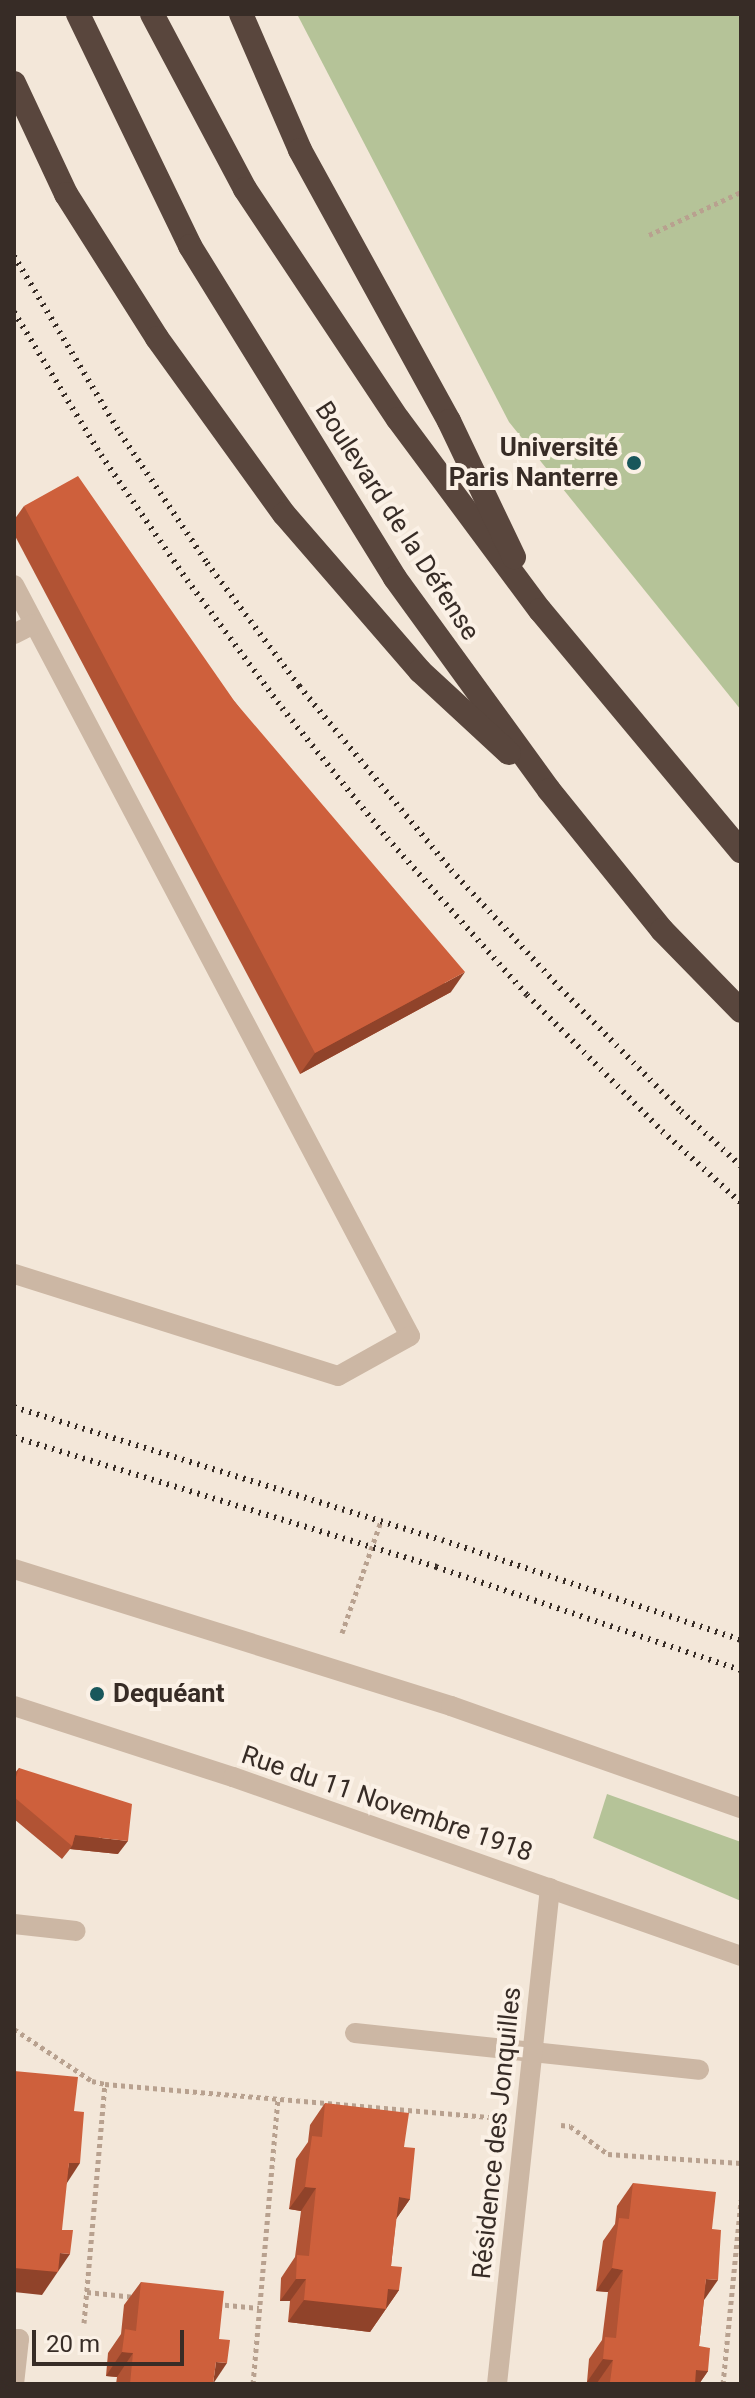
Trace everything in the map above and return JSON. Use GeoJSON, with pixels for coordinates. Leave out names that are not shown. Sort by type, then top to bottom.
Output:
{"type":"FeatureCollection","features":[{"type":"Feature","properties":{"kind":"highway","name":"Boulevard de la Défense"},"geometry":{"type":"LineString","coordinates":[[78,14],[190,246],[395,578],[549,790],[662,930],[741,1011]]}},
{"type":"Feature","properties":{"kind":"highway"},"geometry":{"type":"LineString","coordinates":[[152,14],[245,189],[398,419],[540,610],[741,851]]}},
{"type":"Feature","properties":{"kind":"highway"},"geometry":{"type":"LineString","coordinates":[[241,14],[300,150],[449,421],[540,610]]}},
{"type":"Feature","properties":{"kind":"highway"},"geometry":{"type":"LineString","coordinates":[[14,83],[66,194],[157,338],[284,514],[420,671],[549,790]]}},
{"type":"Feature","properties":{"kind":"street"},"geometry":{"type":"LineString","coordinates":[[14,585],[410,1336],[338,1376],[14,1274]]}},
{"type":"Feature","properties":{"kind":"street"},"geometry":{"type":"LineString","coordinates":[[14,634],[34,624]]}},
{"type":"Feature","properties":{"kind":"street"},"geometry":{"type":"LineString","coordinates":[[14,1569],[451,1706],[741,1808]]}},
{"type":"Feature","properties":{"kind":"street","name":"Rue du 11 Novembre 1918"},"geometry":{"type":"LineString","coordinates":[[14,1706],[233,1777],[465,1862],[550,1888],[741,1956]]}},
{"type":"Feature","properties":{"kind":"street","name":"Résidence des Jonquilles"},"geometry":{"type":"LineString","coordinates":[[497,2384],[550,1888]]}},
{"type":"Feature","properties":{"kind":"street"},"geometry":{"type":"LineString","coordinates":[[14,1924],[76,1931]]}},
{"type":"Feature","properties":{"kind":"street"},"geometry":{"type":"LineString","coordinates":[[355,2033],[699,2070]]}},
{"type":"Feature","properties":{"kind":"street"},"geometry":{"type":"LineString","coordinates":[[14,2339],[19,2339],[14,2384]]}},
{"type":"Feature","properties":{"kind":"path"},"geometry":{"type":"LineString","coordinates":[[649,235],[741,192]]}},
{"type":"Feature","properties":{"kind":"path"},"geometry":{"type":"LineString","coordinates":[[330,1668],[381,1521]]}},
{"type":"Feature","properties":{"kind":"path"},"geometry":{"type":"LineString","coordinates":[[14,2029],[92,2081],[105,2084],[570,2126],[608,2154],[741,2163]]}},
{"type":"Feature","properties":{"kind":"path"},"geometry":{"type":"LineString","coordinates":[[84,2323],[105,2084]]}},
{"type":"Feature","properties":{"kind":"path"},"geometry":{"type":"LineString","coordinates":[[253,2384],[278,2099]]}},
{"type":"Feature","properties":{"kind":"path"},"geometry":{"type":"LineString","coordinates":[[723,2384],[741,2200]]}},
{"type":"Feature","properties":{"kind":"path"},"geometry":{"type":"LineString","coordinates":[[87,2292],[150,2298]]}},
{"type":"Feature","properties":{"kind":"path"},"geometry":{"type":"LineString","coordinates":[[212,2304],[259,2308]]}},
{"type":"Feature","properties":{"kind":"green space","name":"Université Paris Nanterre"},"geometry":{"type":"Polygon","coordinates":[[[297,14],[733,14],[741,17],[741,710],[509,422],[297,14]]]}},
{"type":"Feature","properties":{"kind":"green space"},"geometry":{"type":"Polygon","coordinates":[[[607,1794],[741,1842],[741,1901],[593,1838],[607,1794]]]}},
{"type":"Feature","properties":{"kind":"building"},"geometry":{"type":"Polygon","coordinates":[[[78,476],[235,702],[465,972],[315,1053],[24,506],[78,476]]]}},
{"type":"Feature","properties":{"kind":"building"},"geometry":{"type":"Polygon","coordinates":[[[19,1768],[132,1804],[128,1841],[75,1835],[72,1846],[14,1797],[19,1768]]]}},
{"type":"Feature","properties":{"kind":"building"},"geometry":{"type":"Polygon","coordinates":[[[14,2071],[78,2077],[74,2111],[84,2112],[80,2163],[69,2163],[62,2230],[73,2230],[70,2254],[60,2253],[58,2272],[14,2268],[14,2071]]]}},
{"type":"Feature","properties":{"kind":"building"},"geometry":{"type":"Polygon","coordinates":[[[325,2103],[409,2113],[404,2147],[415,2148],[410,2199],[399,2197],[391,2266],[402,2267],[399,2290],[388,2289],[386,2309],[304,2300],[306,2279],[296,2279],[297,2255],[309,2256],[316,2188],[305,2187],[312,2136],[322,2137],[325,2103]]]}},
{"type":"Feature","properties":{"kind":"building"},"geometry":{"type":"Polygon","coordinates":[[[633,2183],[716,2192],[712,2229],[721,2230],[718,2280],[706,2279],[699,2346],[710,2348],[708,2371],[696,2370],[695,2384],[610,2382],[613,2360],[603,2359],[605,2337],[616,2338],[623,2270],[612,2268],[619,2218],[629,2219],[633,2183]]]}},
{"type":"Feature","properties":{"kind":"building"},"geometry":{"type":"Polygon","coordinates":[[[141,2282],[224,2291],[219,2339],[230,2340],[227,2363],[216,2362],[213,2384],[130,2384],[133,2353],[122,2352],[125,2329],[136,2331],[141,2282]]]}},
{"type":"Feature","properties":{"kind":"railway"},"geometry":{"type":"LineString","coordinates":[[14,256],[120,433],[207,563],[299,686],[451,870],[560,988],[681,1111],[741,1166]]}},
{"type":"Feature","properties":{"kind":"railway"},"geometry":{"type":"LineString","coordinates":[[14,312],[101,455],[187,580],[282,708],[387,838],[527,995],[662,1131],[741,1203]]}},
{"type":"Feature","properties":{"kind":"railway"},"geometry":{"type":"LineString","coordinates":[[14,1407],[442,1540],[741,1640]]}},
{"type":"Feature","properties":{"kind":"railway"},"geometry":{"type":"LineString","coordinates":[[14,1437],[436,1567],[741,1670]]}},
{"type":"Feature","properties":{"kind":"place","name":"Université Paris Nanterre"},"geometry":{"type":"Point","coordinates":[634,463]}},
{"type":"Feature","properties":{"kind":"place","name":"Dequéant"},"geometry":{"type":"Point","coordinates":[97,1694]}}]}
